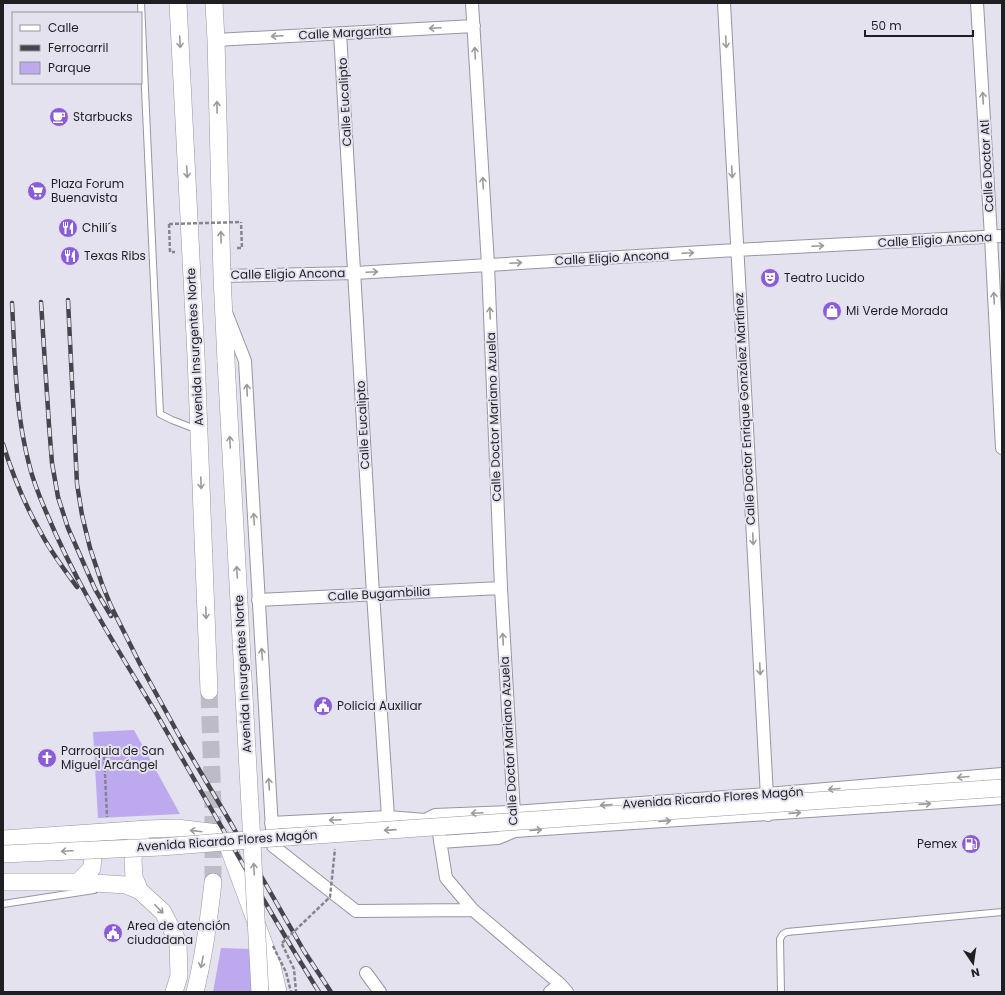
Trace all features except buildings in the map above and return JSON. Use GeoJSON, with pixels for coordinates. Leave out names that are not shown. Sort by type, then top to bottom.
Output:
{"type":"FeatureCollection","features":[{"type":"Feature","properties":{"kind":"main road","name":"Avenida Insurgentes Norte"},"geometry":{"type":"LineString","coordinates":[[178,3],[191,252],[209,691]]}},
{"type":"Feature","properties":{"kind":"main road","name":"Avenida Insurgentes Norte"},"geometry":{"type":"LineString","coordinates":[[214,3],[223,303],[260,992]]}},
{"type":"Feature","properties":{"kind":"main road","name":"Avenida Ricardo Flores Magón"},"geometry":{"type":"LineString","coordinates":[[3,854],[161,847],[1002,788]]}},
{"type":"Feature","properties":{"kind":"main road"},"geometry":{"type":"LineString","coordinates":[[3,839],[177,828],[218,833],[228,846],[272,966],[278,992]]}},
{"type":"Feature","properties":{"kind":"main road"},"geometry":{"type":"LineString","coordinates":[[133,888],[133,860],[135,843],[148,829]]}},
{"type":"Feature","properties":{"kind":"main road"},"geometry":{"type":"LineString","coordinates":[[76,834],[90,843],[93,856],[92,868],[78,882]]}},
{"type":"Feature","properties":{"kind":"main road"},"geometry":{"type":"LineString","coordinates":[[3,882],[78,882],[133,888],[163,912],[178,942],[179,976],[174,992]]}},
{"type":"Feature","properties":{"kind":"main road"},"geometry":{"type":"LineString","coordinates":[[195,992],[206,939],[212,882]]}},
{"type":"Feature","properties":{"kind":"street","name":"Calle Doctor Mariano Azuela"},"geometry":{"type":"LineString","coordinates":[[472,3],[488,265],[501,588],[514,831]]}},
{"type":"Feature","properties":{"kind":"street","name":"Calle Doctor Enrique González Martínez"},"geometry":{"type":"LineString","coordinates":[[724,3],[736,250],[768,815]]}},
{"type":"Feature","properties":{"kind":"street","name":"Calle Doctor Atl"},"geometry":{"type":"LineString","coordinates":[[977,3],[996,236],[1002,448]]}},
{"type":"Feature","properties":{"kind":"street","name":"Calle Margarita"},"geometry":{"type":"LineString","coordinates":[[216,40],[474,26]]}},
{"type":"Feature","properties":{"kind":"street","name":"Calle Eucalipto"},"geometry":{"type":"LineString","coordinates":[[340,33],[373,594],[388,817]]}},
{"type":"Feature","properties":{"kind":"street","name":"Calle Eligio Ancona"},"geometry":{"type":"LineString","coordinates":[[222,276],[355,273],[996,236]]}},
{"type":"Feature","properties":{"kind":"street","name":"Avenida Insurgentes Norte"},"geometry":{"type":"LineString","coordinates":[[223,303],[245,361],[273,846],[356,911],[473,910]]}},
{"type":"Feature","properties":{"kind":"street","name":"Calle Bugambilia"},"geometry":{"type":"LineString","coordinates":[[258,600],[501,588]]}},
{"type":"Feature","properties":{"kind":"street","name":"Avenida Ricardo Flores Magón"},"geometry":{"type":"LineString","coordinates":[[271,823],[388,817],[432,819],[767,794],[1002,774]]}},
{"type":"Feature","properties":{"kind":"street","name":"Avenida Ricardo Flores Magón"},"geometry":{"type":"LineString","coordinates":[[440,842],[498,838],[514,831],[1002,798]]}},
{"type":"Feature","properties":{"kind":"street","name":"Avenida Ricardo Flores Magón"},"geometry":{"type":"LineString","coordinates":[[432,819],[498,838]]}},
{"type":"Feature","properties":{"kind":"street"},"geometry":{"type":"LineString","coordinates":[[432,819],[440,842],[446,878],[473,910],[563,988]]}},
{"type":"Feature","properties":{"kind":"street"},"geometry":{"type":"LineString","coordinates":[[366,973],[380,992]]}},
{"type":"Feature","properties":{"kind":"street"},"geometry":{"type":"LineString","coordinates":[[550,992],[563,988]]}},
{"type":"Feature","properties":{"kind":"lane"},"geometry":{"type":"LineString","coordinates":[[142,25],[160,414],[199,430]]}},
{"type":"Feature","properties":{"kind":"lane"},"geometry":{"type":"LineString","coordinates":[[3,904],[133,888]]}},
{"type":"Feature","properties":{"kind":"lane"},"geometry":{"type":"LineString","coordinates":[[781,992],[780,939],[783,934],[787,932],[1002,912]]}},
{"type":"Feature","properties":{"kind":"path"},"geometry":{"type":"LineString","coordinates":[[170,252],[169,224],[241,222],[242,248]]}},
{"type":"Feature","properties":{"kind":"path"},"geometry":{"type":"LineString","coordinates":[[90,753],[104,752],[106,798]]}},
{"type":"Feature","properties":{"kind":"path"},"geometry":{"type":"LineString","coordinates":[[296,992],[294,969],[282,943],[330,897],[335,848]]}},
{"type":"Feature","properties":{"kind":"path"},"geometry":{"type":"LineString","coordinates":[[273,946],[286,972],[291,992]]}},
{"type":"Feature","properties":{"kind":"green space"},"geometry":{"type":"Polygon","coordinates":[[[134,730],[180,814],[98,818],[93,732],[134,730]]]}},
{"type":"Feature","properties":{"kind":"green space"},"geometry":{"type":"Polygon","coordinates":[[[221,948],[252,949],[264,992],[213,992],[221,948]]]}},
{"type":"Feature","properties":{"kind":"tunnel"},"geometry":{"type":"LineString","coordinates":[[209,691],[213,807],[213,882]]}},
{"type":"Feature","properties":{"kind":"railway"},"geometry":{"type":"LineString","coordinates":[[68,300],[77,484],[82,515],[90,548],[102,584],[111,606],[141,666],[181,739],[304,951],[331,992]]}},
{"type":"Feature","properties":{"kind":"railway"},"geometry":{"type":"LineString","coordinates":[[41,302],[52,463],[58,497],[68,528],[95,589],[111,616]]}},
{"type":"Feature","properties":{"kind":"railway"},"geometry":{"type":"LineString","coordinates":[[12,303],[16,384],[24,444],[35,483],[58,540],[84,591],[112,640],[156,713],[281,930],[319,992]]}},
{"type":"Feature","properties":{"kind":"railway"},"geometry":{"type":"LineString","coordinates":[[3,444],[19,489],[34,521],[53,553],[77,587]]}},
{"type":"Feature","properties":{"kind":"place","name":"Starbucks"},"geometry":{"type":"Point","coordinates":[59,117]}},
{"type":"Feature","properties":{"kind":"place","name":"Plaza Forum Buenavista"},"geometry":{"type":"Point","coordinates":[37,191]}},
{"type":"Feature","properties":{"kind":"place","name":"Chili´s"},"geometry":{"type":"Point","coordinates":[68,228]}},
{"type":"Feature","properties":{"kind":"place","name":"Texas Ribs"},"geometry":{"type":"Point","coordinates":[70,256]}},
{"type":"Feature","properties":{"kind":"place","name":"Teatro Lucido"},"geometry":{"type":"Point","coordinates":[770,278]}},
{"type":"Feature","properties":{"kind":"place","name":"Mi Verde Morada"},"geometry":{"type":"Point","coordinates":[832,311]}},
{"type":"Feature","properties":{"kind":"place","name":"Policia Auxiliar"},"geometry":{"type":"Point","coordinates":[323,706]}},
{"type":"Feature","properties":{"kind":"place","name":"Parroquia de San Miguel Arcángel"},"geometry":{"type":"Point","coordinates":[47,758]}},
{"type":"Feature","properties":{"kind":"place","name":"Pemex"},"geometry":{"type":"Point","coordinates":[971,844]}},
{"type":"Feature","properties":{"kind":"place","name":"Area de atención ciudadana"},"geometry":{"type":"Point","coordinates":[113,933]}}]}
